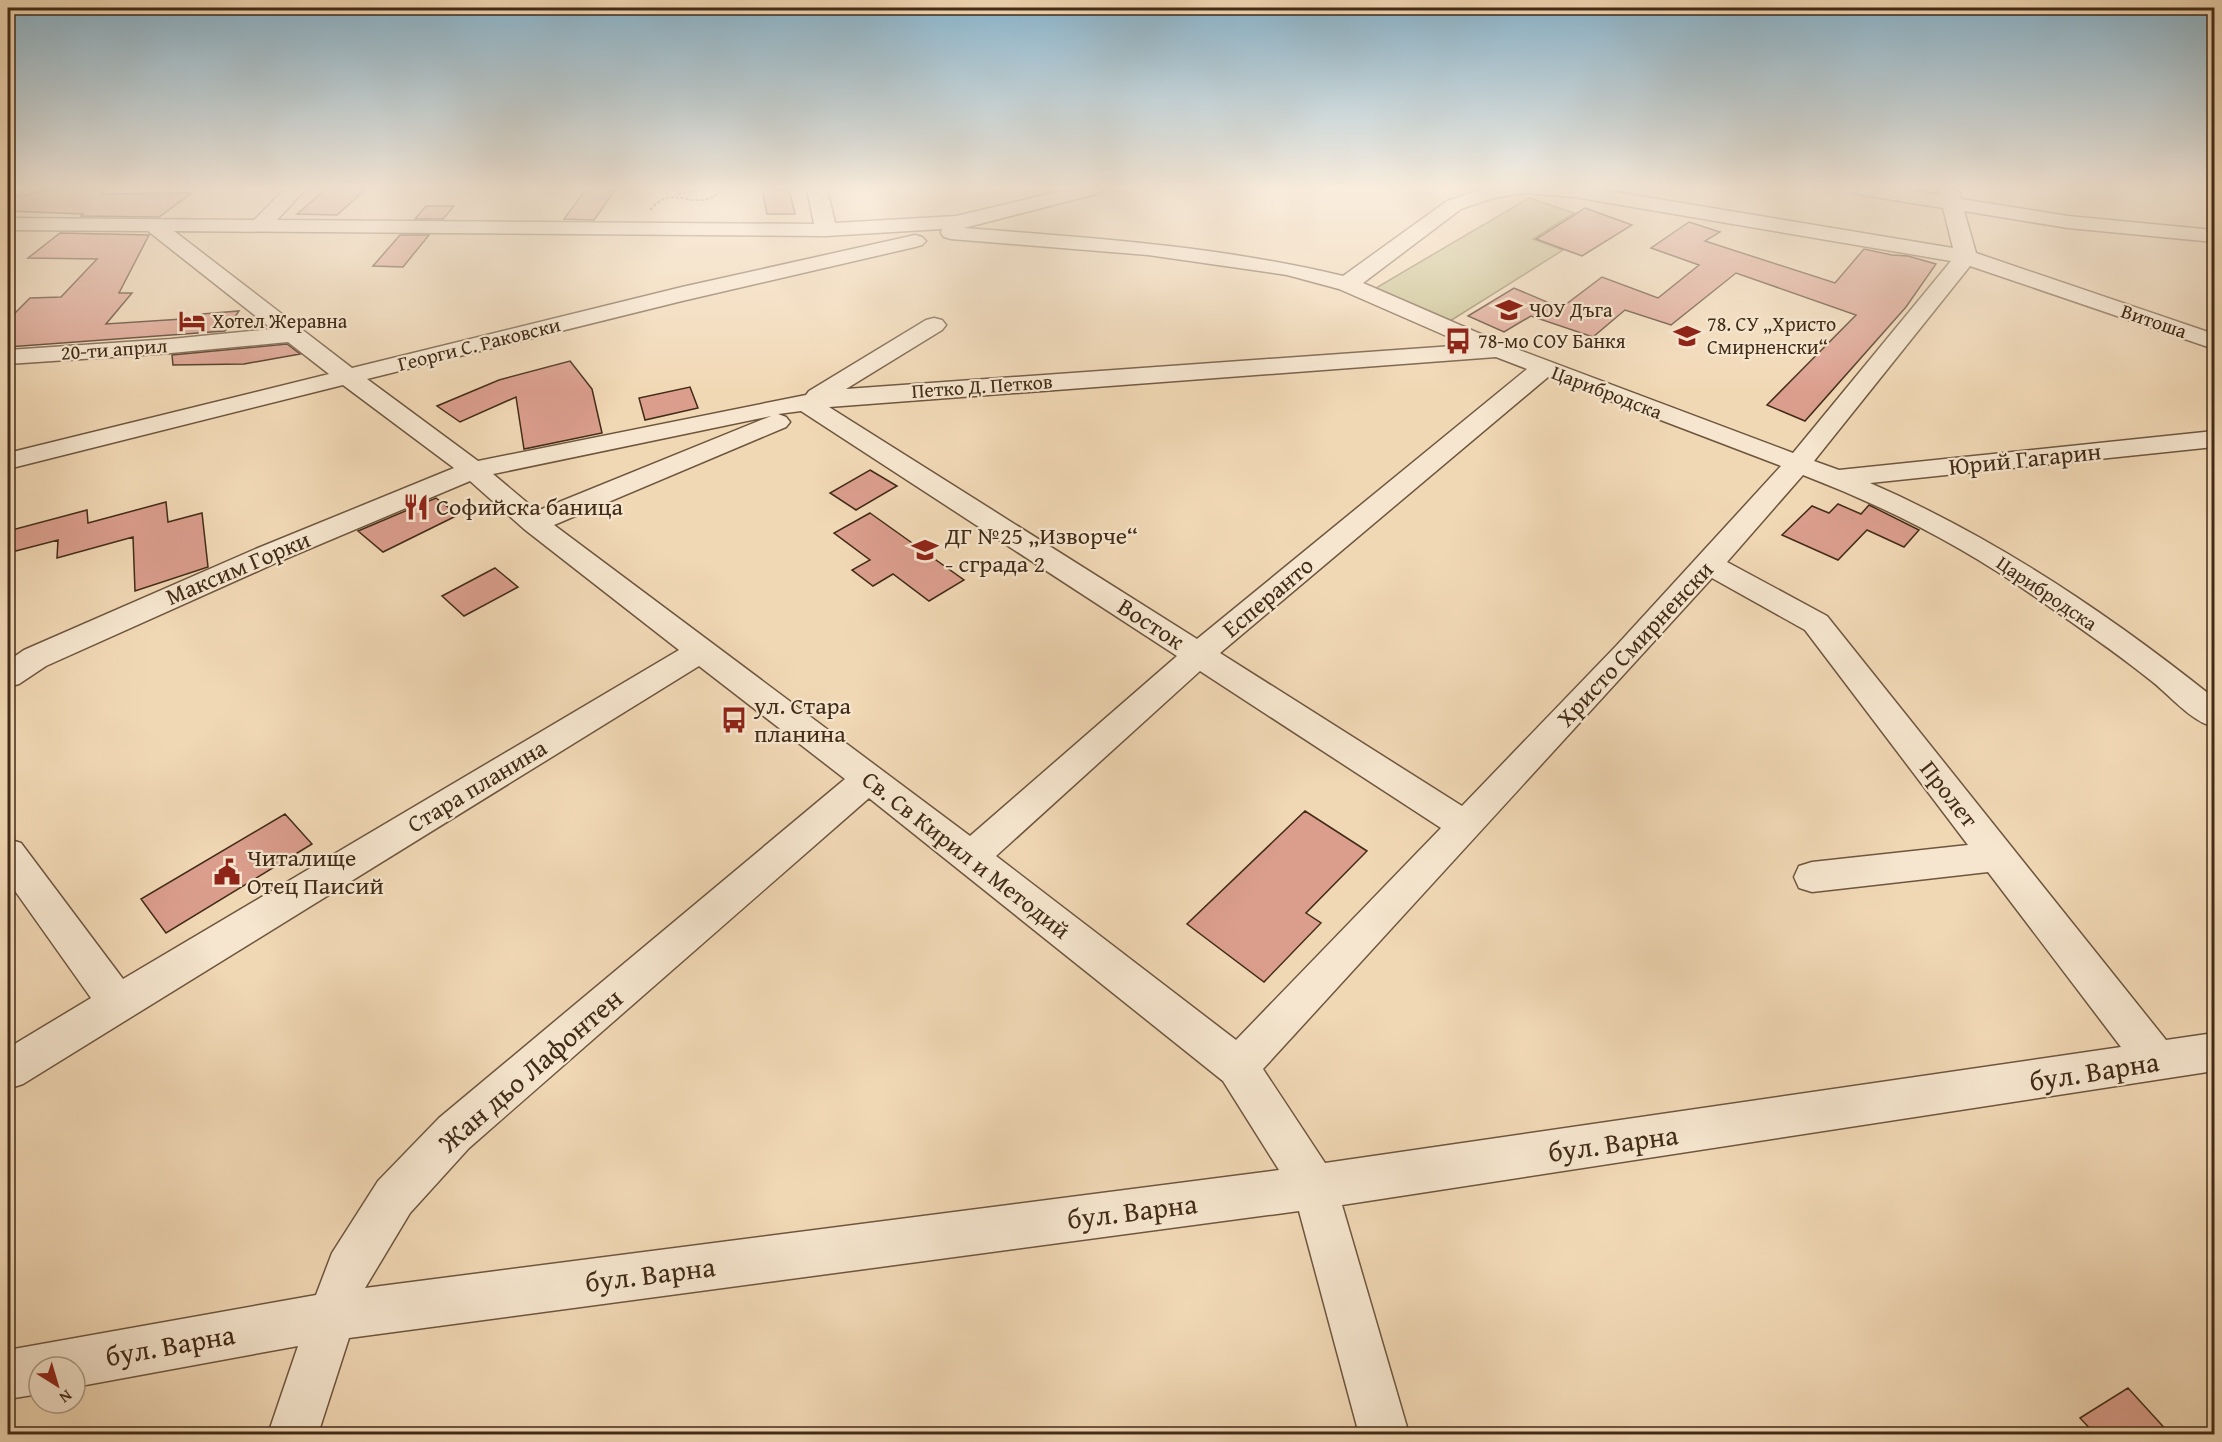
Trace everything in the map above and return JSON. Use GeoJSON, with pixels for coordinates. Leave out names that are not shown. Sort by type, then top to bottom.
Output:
{"type":"FeatureCollection","features":[{"type":"Feature","properties":{"kind":"street","name":"Св. Св Кирил и Методий"},"geometry":{"type":"LineString","coordinates":[[193,256],[348,377],[473,470],[534,523],[972,857],[1238,1067],[1315,1187],[1384,1434]]}},
{"type":"Feature","properties":{"kind":"street","name":"Георги С. Раковски"},"geometry":{"type":"LineString","coordinates":[[8,461],[835,256]]}},
{"type":"Feature","properties":{"kind":"street","name":"Царибродска"},"geometry":{"type":"LineString","coordinates":[[1199,256],[1287,269],[1347,285],[1498,350],[1836,478],[1920,515],[2040,585],[2159,670],[2214,715]]}},
{"type":"Feature","properties":{"kind":"street"},"geometry":{"type":"LineString","coordinates":[[1347,285],[1385,256]]}},
{"type":"Feature","properties":{"kind":"street","name":"Витоша"},"geometry":{"type":"LineString","coordinates":[[1962,256],[2214,342]]}},
{"type":"Feature","properties":{"kind":"street","name":"Христо Смирненски"},"geometry":{"type":"LineString","coordinates":[[1238,1067],[1709,564],[1797,465],[1966,257]]}},
{"type":"Feature","properties":{"kind":"street"},"geometry":{"type":"LineString","coordinates":[[534,523],[788,417],[806,403],[934,325]]}},
{"type":"Feature","properties":{"kind":"street","name":"20-ти април"},"geometry":{"type":"LineString","coordinates":[[8,357],[293,334]]}},
{"type":"Feature","properties":{"kind":"street","name":"Петко Д. Петков"},"geometry":{"type":"LineString","coordinates":[[473,470],[806,403],[852,396],[1498,350]]}},
{"type":"Feature","properties":{"kind":"street","name":"Есперанто"},"geometry":{"type":"LineString","coordinates":[[972,857],[1199,654],[1544,368]]}},
{"type":"Feature","properties":{"kind":"street","name":"Восток"},"geometry":{"type":"LineString","coordinates":[[806,403],[1465,826]]}},
{"type":"Feature","properties":{"kind":"street","name":"Юрий Гагарин"},"geometry":{"type":"LineString","coordinates":[[1836,478],[2211,441]]}},
{"type":"Feature","properties":{"kind":"street","name":"Максим Горки"},"geometry":{"type":"LineString","coordinates":[[8,676],[35,658],[246,564],[473,470]]}},
{"type":"Feature","properties":{"kind":"street","name":"Пролет"},"geometry":{"type":"LineString","coordinates":[[1709,564],[1816,623],[2157,1061]]}},
{"type":"Feature","properties":{"kind":"street","name":"Стара планина"},"geometry":{"type":"LineString","coordinates":[[8,1070],[700,651]]}},
{"type":"Feature","properties":{"kind":"street","name":"Жан дьо Лафонтен"},"geometry":{"type":"LineString","coordinates":[[293,1434],[348,1269],[394,1197],[454,1133],[868,779]]}},
{"type":"Feature","properties":{"kind":"street"},"geometry":{"type":"LineString","coordinates":[[8,853],[117,1003]]}},
{"type":"Feature","properties":{"kind":"street"},"geometry":{"type":"LineString","coordinates":[[1812,877],[1998,856]]}},
{"type":"Feature","properties":{"kind":"street","name":"бул. Варна"},"geometry":{"type":"LineString","coordinates":[[87,1360],[332,1316],[1315,1187],[2214,1052]]}},
{"type":"Feature","properties":{"kind":"street"},"geometry":{"type":"LineString","coordinates":[[8,1375],[27,1371]]}},
{"type":"Feature","properties":{"kind":"shaded area"},"geometry":{"type":"Polygon","coordinates":[[[1430,256],[1553,256],[1447,323],[1369,292],[1430,256]]]}},
{"type":"Feature","properties":{"kind":"building"},"geometry":{"type":"Polygon","coordinates":[[[138,256],[119,293],[132,293],[106,324],[198,318],[202,314],[239,311],[225,331],[8,347],[8,320],[30,298],[61,297],[97,259],[28,258],[138,256]]]}},
{"type":"Feature","properties":{"kind":"building"},"geometry":{"type":"Polygon","coordinates":[[[381,256],[412,256],[403,267],[373,266],[381,256]]]}},
{"type":"Feature","properties":{"kind":"building"},"geometry":{"type":"Polygon","coordinates":[[[1674,256],[1752,256],[1835,283],[1858,256],[1909,256],[1936,264],[1906,307],[1805,421],[1767,405],[1856,315],[1736,273],[1671,325],[1625,310],[1593,337],[1531,316],[1504,332],[1468,316],[1514,288],[1561,308],[1602,277],[1658,298],[1699,265],[1674,256]]]}},
{"type":"Feature","properties":{"kind":"building"},"geometry":{"type":"Polygon","coordinates":[[[287,344],[300,354],[244,364],[173,365],[172,355],[287,344]]]}},
{"type":"Feature","properties":{"kind":"building"},"geometry":{"type":"Polygon","coordinates":[[[570,361],[592,389],[602,433],[524,449],[516,397],[460,422],[437,406],[499,380],[570,361]]]}},
{"type":"Feature","properties":{"kind":"building"},"geometry":{"type":"Polygon","coordinates":[[[690,387],[698,408],[645,420],[639,398],[690,387]]]}},
{"type":"Feature","properties":{"kind":"building"},"geometry":{"type":"Polygon","coordinates":[[[870,470],[897,486],[856,510],[830,493],[870,470]]]}},
{"type":"Feature","properties":{"kind":"building"},"geometry":{"type":"Polygon","coordinates":[[[436,498],[458,515],[383,552],[358,531],[436,498]]]}},
{"type":"Feature","properties":{"kind":"building"},"geometry":{"type":"Polygon","coordinates":[[[166,502],[168,522],[202,513],[208,567],[135,591],[133,537],[57,558],[58,540],[8,553],[8,531],[87,510],[88,523],[166,502]]]}},
{"type":"Feature","properties":{"kind":"building"},"geometry":{"type":"Polygon","coordinates":[[[1838,504],[1861,514],[1869,505],[1919,530],[1904,547],[1867,530],[1838,560],[1782,535],[1812,506],[1829,513],[1838,504]]]}},
{"type":"Feature","properties":{"kind":"building"},"geometry":{"type":"Polygon","coordinates":[[[870,513],[964,580],[929,601],[893,574],[873,586],[852,570],[870,560],[834,533],[870,513]]]}},
{"type":"Feature","properties":{"kind":"building"},"geometry":{"type":"Polygon","coordinates":[[[495,568],[518,587],[464,616],[442,596],[495,568]]]}},
{"type":"Feature","properties":{"kind":"building"},"geometry":{"type":"Polygon","coordinates":[[[1305,811],[1367,851],[1306,913],[1321,923],[1264,982],[1187,924],[1305,811]]]}},
{"type":"Feature","properties":{"kind":"building","name":"Читалище Отец Паисий"},"geometry":{"type":"Polygon","coordinates":[[[285,814],[312,844],[166,933],[141,899],[285,814]]]}},
{"type":"Feature","properties":{"kind":"building"},"geometry":{"type":"Polygon","coordinates":[[[2128,1388],[2170,1434],[2095,1434],[2080,1418],[2128,1388]]]}},
{"type":"Feature","properties":{"kind":"place","name":"ЧОУ Дъга"},"geometry":{"type":"Point","coordinates":[1509,310]}},
{"type":"Feature","properties":{"kind":"place","name":"Хотел Жеравна"},"geometry":{"type":"Point","coordinates":[192,321]}},
{"type":"Feature","properties":{"kind":"place","name":"78. СУ „Христо Смирненски“"},"geometry":{"type":"Point","coordinates":[1687,336]}},
{"type":"Feature","properties":{"kind":"place","name":"78-мо СОУ Банкя"},"geometry":{"type":"Point","coordinates":[1458,341]}},
{"type":"Feature","properties":{"kind":"place","name":"Софийска баница"},"geometry":{"type":"Point","coordinates":[416,507]}},
{"type":"Feature","properties":{"kind":"place","name":"ДГ №25 „Изворче“ - сграда 2"},"geometry":{"type":"Point","coordinates":[925,550]}},
{"type":"Feature","properties":{"kind":"place","name":"ул. Стара планина"},"geometry":{"type":"Point","coordinates":[734,720]}},
{"type":"Feature","properties":{"kind":"place","name":"Читалище Отец Паисий"},"geometry":{"type":"Point","coordinates":[227,872]}}]}
